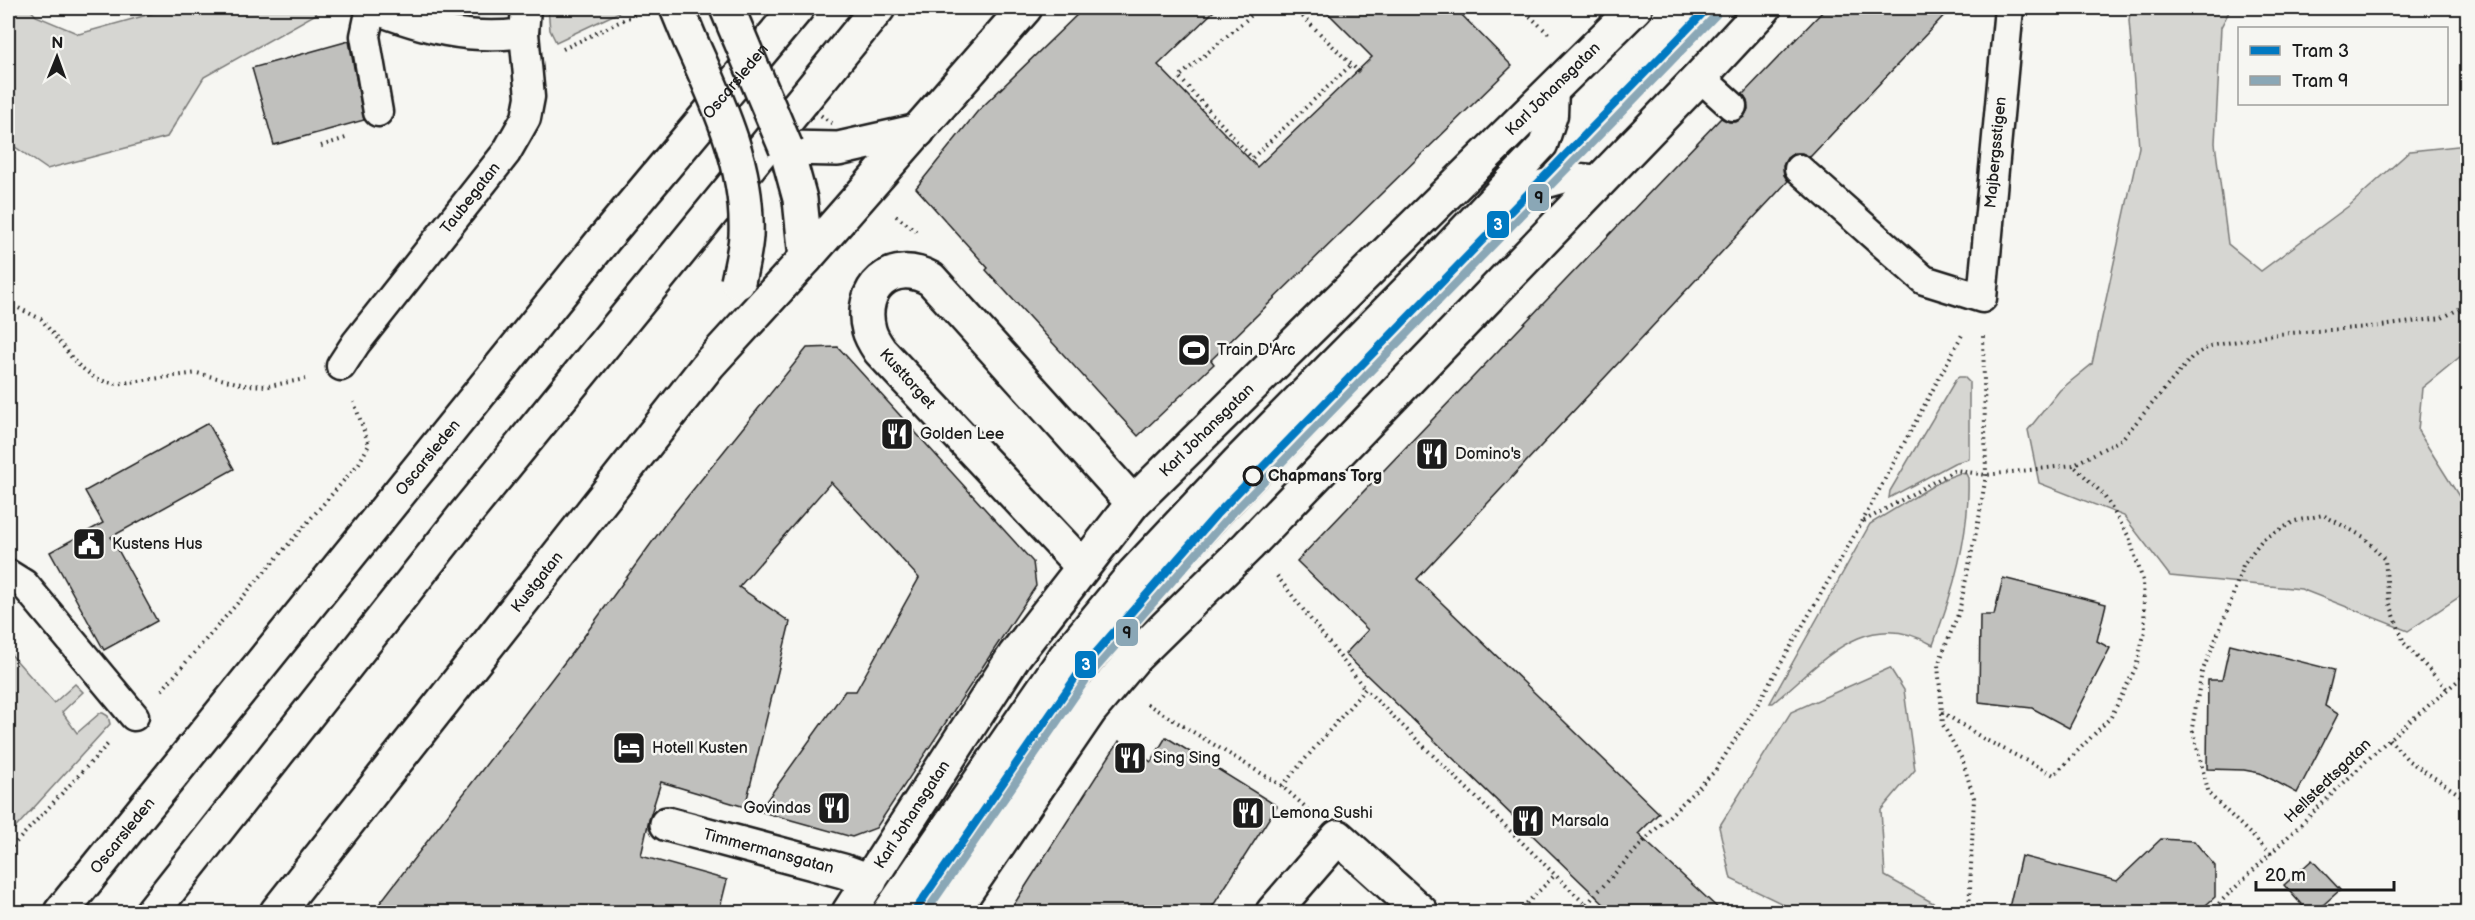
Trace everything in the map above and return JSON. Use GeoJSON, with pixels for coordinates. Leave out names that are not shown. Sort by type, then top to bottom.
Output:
{"type":"FeatureCollection","features":[{"type":"Feature","properties":{"kind":"main road"},"geometry":{"type":"LineString","coordinates":[[677,8],[736,150],[742,190],[746,236],[738,282],[727,322],[709,364]]}},
{"type":"Feature","properties":{"kind":"main road"},"geometry":{"type":"LineString","coordinates":[[727,8],[786,148],[800,199],[806,258]]}},
{"type":"Feature","properties":{"kind":"main road","name":"Oscarsleden"},"geometry":{"type":"LineString","coordinates":[[61,912],[605,238],[797,8]]}},
{"type":"Feature","properties":{"kind":"main road"},"geometry":{"type":"LineString","coordinates":[[152,912],[464,516],[878,8]]}},
{"type":"Feature","properties":{"kind":"main road","name":"Kustgatan"},"geometry":{"type":"LineString","coordinates":[[277,912],[709,364],[806,258],[1025,8]]}},
{"type":"Feature","properties":{"kind":"main road","name":"Karl Johansgatan"},"geometry":{"type":"LineString","coordinates":[[849,912],[1015,655],[1133,503],[1462,176],[1635,8]]}},
{"type":"Feature","properties":{"kind":"main road"},"geometry":{"type":"LineString","coordinates":[[952,912],[1090,710],[1134,658],[1256,538],[1764,8]]}},
{"type":"Feature","properties":{"kind":"main road"},"geometry":{"type":"LineString","coordinates":[[722,112],[754,137],[786,148],[837,149],[860,146],[918,130]]}},
{"type":"Feature","properties":{"kind":"main road","name":"Kusttorget"},"geometry":{"type":"LineString","coordinates":[[1082,566],[880,351],[869,331],[868,314],[871,294],[882,279],[898,271],[916,271],[931,279],[1133,503]]}},
{"type":"Feature","properties":{"kind":"main road","name":"Timmermansgatan"},"geometry":{"type":"LineString","coordinates":[[667,824],[843,871],[870,881]]}},
{"type":"Feature","properties":{"kind":"main road"},"geometry":{"type":"LineString","coordinates":[[1273,912],[1338,837],[1421,912]]}},
{"type":"Feature","properties":{"kind":"lane"},"geometry":{"type":"LineString","coordinates":[[378,112],[365,36],[371,8],[457,35],[497,37],[525,20]]}},
{"type":"Feature","properties":{"kind":"lane","name":"Majbergsstigen"},"geometry":{"type":"LineString","coordinates":[[1982,298],[2009,8]]}},
{"type":"Feature","properties":{"kind":"lane","name":"Taubegatan"},"geometry":{"type":"LineString","coordinates":[[341,366],[356,343],[506,153],[526,118],[530,97],[525,20]]}},
{"type":"Feature","properties":{"kind":"lane"},"geometry":{"type":"LineString","coordinates":[[1700,77],[1732,106]]}},
{"type":"Feature","properties":{"kind":"lane"},"geometry":{"type":"LineString","coordinates":[[887,912],[1063,656],[1132,572],[1237,460],[1425,270],[1542,145],[1553,116],[1554,89]]}},
{"type":"Feature","properties":{"kind":"lane"},"geometry":{"type":"LineString","coordinates":[[1799,169],[1924,280],[1982,298]]}},
{"type":"Feature","properties":{"kind":"lane"},"geometry":{"type":"LineString","coordinates":[[914,912],[1080,671],[1216,515],[1533,188],[1569,177],[1601,180]]}},
{"type":"Feature","properties":{"kind":"lane"},"geometry":{"type":"LineString","coordinates":[[8,574],[24,584],[134,716]]}},
{"type":"Feature","properties":{"kind":"path"},"geometry":{"type":"LineString","coordinates":[[1260,8],[1179,77],[1252,158],[1352,64]]}},
{"type":"Feature","properties":{"kind":"path"},"geometry":{"type":"LineString","coordinates":[[1294,8],[1359,72]]}},
{"type":"Feature","properties":{"kind":"path"},"geometry":{"type":"LineString","coordinates":[[1521,8],[1560,43]]}},
{"type":"Feature","properties":{"kind":"path"},"geometry":{"type":"LineString","coordinates":[[529,66],[639,12]]}},
{"type":"Feature","properties":{"kind":"path"},"geometry":{"type":"LineString","coordinates":[[1969,912],[1974,798],[1962,759],[1943,725],[1938,665],[1959,612],[1986,476],[1982,298]]}},
{"type":"Feature","properties":{"kind":"path"},"geometry":{"type":"LineString","coordinates":[[1274,572],[1365,689],[1586,905],[1646,839],[1714,771],[1756,707],[1862,522],[1982,298]]}},
{"type":"Feature","properties":{"kind":"path"},"geometry":{"type":"LineString","coordinates":[[8,303],[41,319],[86,372],[96,379],[116,384],[197,373],[245,385],[269,386],[307,378],[323,369],[341,366],[369,445],[359,463],[169,684],[134,716],[8,851]]}},
{"type":"Feature","properties":{"kind":"path"},"geometry":{"type":"LineString","coordinates":[[1862,522],[1955,470],[1986,476],[2073,465],[2122,439],[2192,357],[2210,346],[2278,334],[2381,326],[2442,318],[2468,304]]}},
{"type":"Feature","properties":{"kind":"path"},"geometry":{"type":"LineString","coordinates":[[1942,712],[1984,739],[2054,775],[2110,717],[2136,667],[2145,631],[2143,580],[2128,537],[2103,494],[2073,465]]}},
{"type":"Feature","properties":{"kind":"path"},"geometry":{"type":"LineString","coordinates":[[2271,854],[2208,794],[2192,728],[2202,672],[2229,607],[2243,565],[2262,540],[2295,521],[2323,515],[2364,537],[2385,560],[2389,601],[2404,643],[2447,689]]}},
{"type":"Feature","properties":{"kind":"path","name":"Hellstedtsgatan"},"geometry":{"type":"LineString","coordinates":[[2210,912],[2389,740],[2468,672]]}},
{"type":"Feature","properties":{"kind":"path"},"geometry":{"type":"LineString","coordinates":[[1282,786],[1365,689]]}},
{"type":"Feature","properties":{"kind":"path"},"geometry":{"type":"LineString","coordinates":[[1140,700],[1282,786],[1338,837]]}},
{"type":"Feature","properties":{"kind":"path"},"geometry":{"type":"LineString","coordinates":[[2389,740],[2409,761],[2468,800]]}},
{"type":"Feature","properties":{"kind":"path"},"geometry":{"type":"LineString","coordinates":[[1518,912],[1554,876]]}},
{"type":"Feature","properties":{"kind":"path"},"geometry":{"type":"LineString","coordinates":[[2450,912],[2468,900]]}},
{"type":"Feature","properties":{"kind":"shaded area"},"geometry":{"type":"Polygon","coordinates":[[[8,8],[29,8],[36,16],[79,34],[172,8],[319,8],[316,14],[204,77],[167,137],[47,169],[8,142],[8,8]]]}},
{"type":"Feature","properties":{"kind":"shaded area"},"geometry":{"type":"Polygon","coordinates":[[[548,8],[628,8],[556,42],[550,30],[548,8]]]}},
{"type":"Feature","properties":{"kind":"shaded area"},"geometry":{"type":"Polygon","coordinates":[[[2131,8],[2231,8],[2221,27],[2215,143],[2228,244],[2261,271],[2350,205],[2410,151],[2467,145],[2467,351],[2422,388],[2418,431],[2467,509],[2462,595],[2408,631],[2301,589],[2170,576],[2124,516],[2039,483],[2028,430],[2060,390],[2092,364],[2139,147],[2129,20],[2131,8]]]}},
{"type":"Feature","properties":{"kind":"shaded area"},"geometry":{"type":"Polygon","coordinates":[[[1959,377],[1964,377],[1969,382],[1969,459],[1954,463],[1889,498],[1890,491],[1959,377]]]}},
{"type":"Feature","properties":{"kind":"shaded area"},"geometry":{"type":"Polygon","coordinates":[[[1960,473],[1966,474],[1968,478],[1963,541],[1953,584],[1933,645],[1909,634],[1886,632],[1865,635],[1827,657],[1773,703],[1770,703],[1870,524],[1944,479],[1960,473]]]}},
{"type":"Feature","properties":{"kind":"shaded area"},"geometry":{"type":"Polygon","coordinates":[[[8,651],[54,703],[75,684],[83,692],[62,712],[77,733],[100,713],[108,716],[110,724],[8,836],[8,651]]]}},
{"type":"Feature","properties":{"kind":"shaded area"},"geometry":{"type":"Polygon","coordinates":[[[1890,668],[1904,690],[1915,770],[1881,810],[1885,876],[1944,909],[1945,912],[1788,912],[1783,904],[1731,879],[1719,827],[1791,712],[1890,668]]]}},
{"type":"Feature","properties":{"kind":"building"},"geometry":{"type":"Polygon","coordinates":[[[1084,8],[1217,8],[1158,65],[1257,167],[1372,57],[1323,8],[1455,8],[1512,66],[1211,360],[1214,364],[1138,436],[986,270],[988,268],[916,188],[977,112],[1084,8]]]}},
{"type":"Feature","properties":{"kind":"building"},"geometry":{"type":"Polygon","coordinates":[[[1826,8],[1951,8],[1810,157],[1802,153],[1794,153],[1787,158],[1783,166],[1784,175],[1788,181],[1417,579],[1659,813],[1638,834],[1722,912],[1612,912],[1345,654],[1368,630],[1297,561],[1721,118],[1729,122],[1736,122],[1744,117],[1748,109],[1747,100],[1743,94],[1826,8]]]}},
{"type":"Feature","properties":{"kind":"building"},"geometry":{"type":"Polygon","coordinates":[[[349,41],[364,120],[274,145],[252,68],[349,41]]]}},
{"type":"Feature","properties":{"kind":"building"},"geometry":{"type":"Polygon","coordinates":[[[838,347],[1033,562],[1036,586],[876,828],[852,837],[759,811],[845,691],[856,691],[919,578],[831,482],[739,587],[790,622],[745,807],[661,782],[649,820],[641,856],[727,880],[719,912],[373,912],[577,646],[663,527],[807,348],[838,347]]]}},
{"type":"Feature","properties":{"kind":"building","name":"Kustens Hus"},"geometry":{"type":"Polygon","coordinates":[[[208,423],[234,469],[111,537],[157,621],[104,650],[50,552],[103,523],[85,491],[208,423]]]}},
{"type":"Feature","properties":{"kind":"building"},"geometry":{"type":"Polygon","coordinates":[[[2003,578],[2106,604],[2097,641],[2110,648],[2069,728],[2032,708],[1979,702],[1980,615],[1994,615],[2003,578]]]}},
{"type":"Feature","properties":{"kind":"building"},"geometry":{"type":"Polygon","coordinates":[[[2230,644],[2334,670],[2325,706],[2338,714],[2297,793],[2260,773],[2207,769],[2208,680],[2222,680],[2230,644]]]}},
{"type":"Feature","properties":{"kind":"building"},"geometry":{"type":"Polygon","coordinates":[[[1166,737],[1277,806],[1209,912],[1009,912],[1119,741],[1151,762],[1166,737]]]}},
{"type":"Feature","properties":{"kind":"building"},"geometry":{"type":"Polygon","coordinates":[[[2161,839],[2194,841],[2215,866],[2215,897],[2198,912],[2008,912],[2021,856],[2117,881],[2161,839]]]}},
{"type":"Feature","properties":{"kind":"building"},"geometry":{"type":"Polygon","coordinates":[[[2312,860],[2340,890],[2315,912],[2308,912],[2284,885],[2312,860]]]}},
{"type":"Feature","properties":{"kind":"tram line","name":"3"},"geometry":{"type":"LineString","coordinates":[[914,912],[1080,671],[1216,515],[1708,8]]}},
{"type":"Feature","properties":{"kind":"tram line","name":"9"},"geometry":{"type":"LineString","coordinates":[[926,912],[1088,677],[1224,522],[1716,15]]}},
{"type":"Feature","properties":{"kind":"place","name":"Train D'Arc"},"geometry":{"type":"Point","coordinates":[1194,350]}},
{"type":"Feature","properties":{"kind":"place","name":"Golden Lee"},"geometry":{"type":"Point","coordinates":[897,434]}},
{"type":"Feature","properties":{"kind":"place","name":"Domino's"},"geometry":{"type":"Point","coordinates":[1432,454]}},
{"type":"Feature","properties":{"kind":"place","name":"Chapmans Torg"},"geometry":{"type":"Point","coordinates":[1253,476]}},
{"type":"Feature","properties":{"kind":"place","name":"Kustens Hus"},"geometry":{"type":"Point","coordinates":[89,544]}},
{"type":"Feature","properties":{"kind":"place","name":"Hotell Kusten"},"geometry":{"type":"Point","coordinates":[629,748]}},
{"type":"Feature","properties":{"kind":"place","name":"Sing Sing"},"geometry":{"type":"Point","coordinates":[1130,758]}},
{"type":"Feature","properties":{"kind":"place","name":"Govindas"},"geometry":{"type":"Point","coordinates":[834,808]}},
{"type":"Feature","properties":{"kind":"place","name":"Lemona Sushi"},"geometry":{"type":"Point","coordinates":[1248,813]}},
{"type":"Feature","properties":{"kind":"place","name":"Marsala"},"geometry":{"type":"Point","coordinates":[1528,821]}}]}
